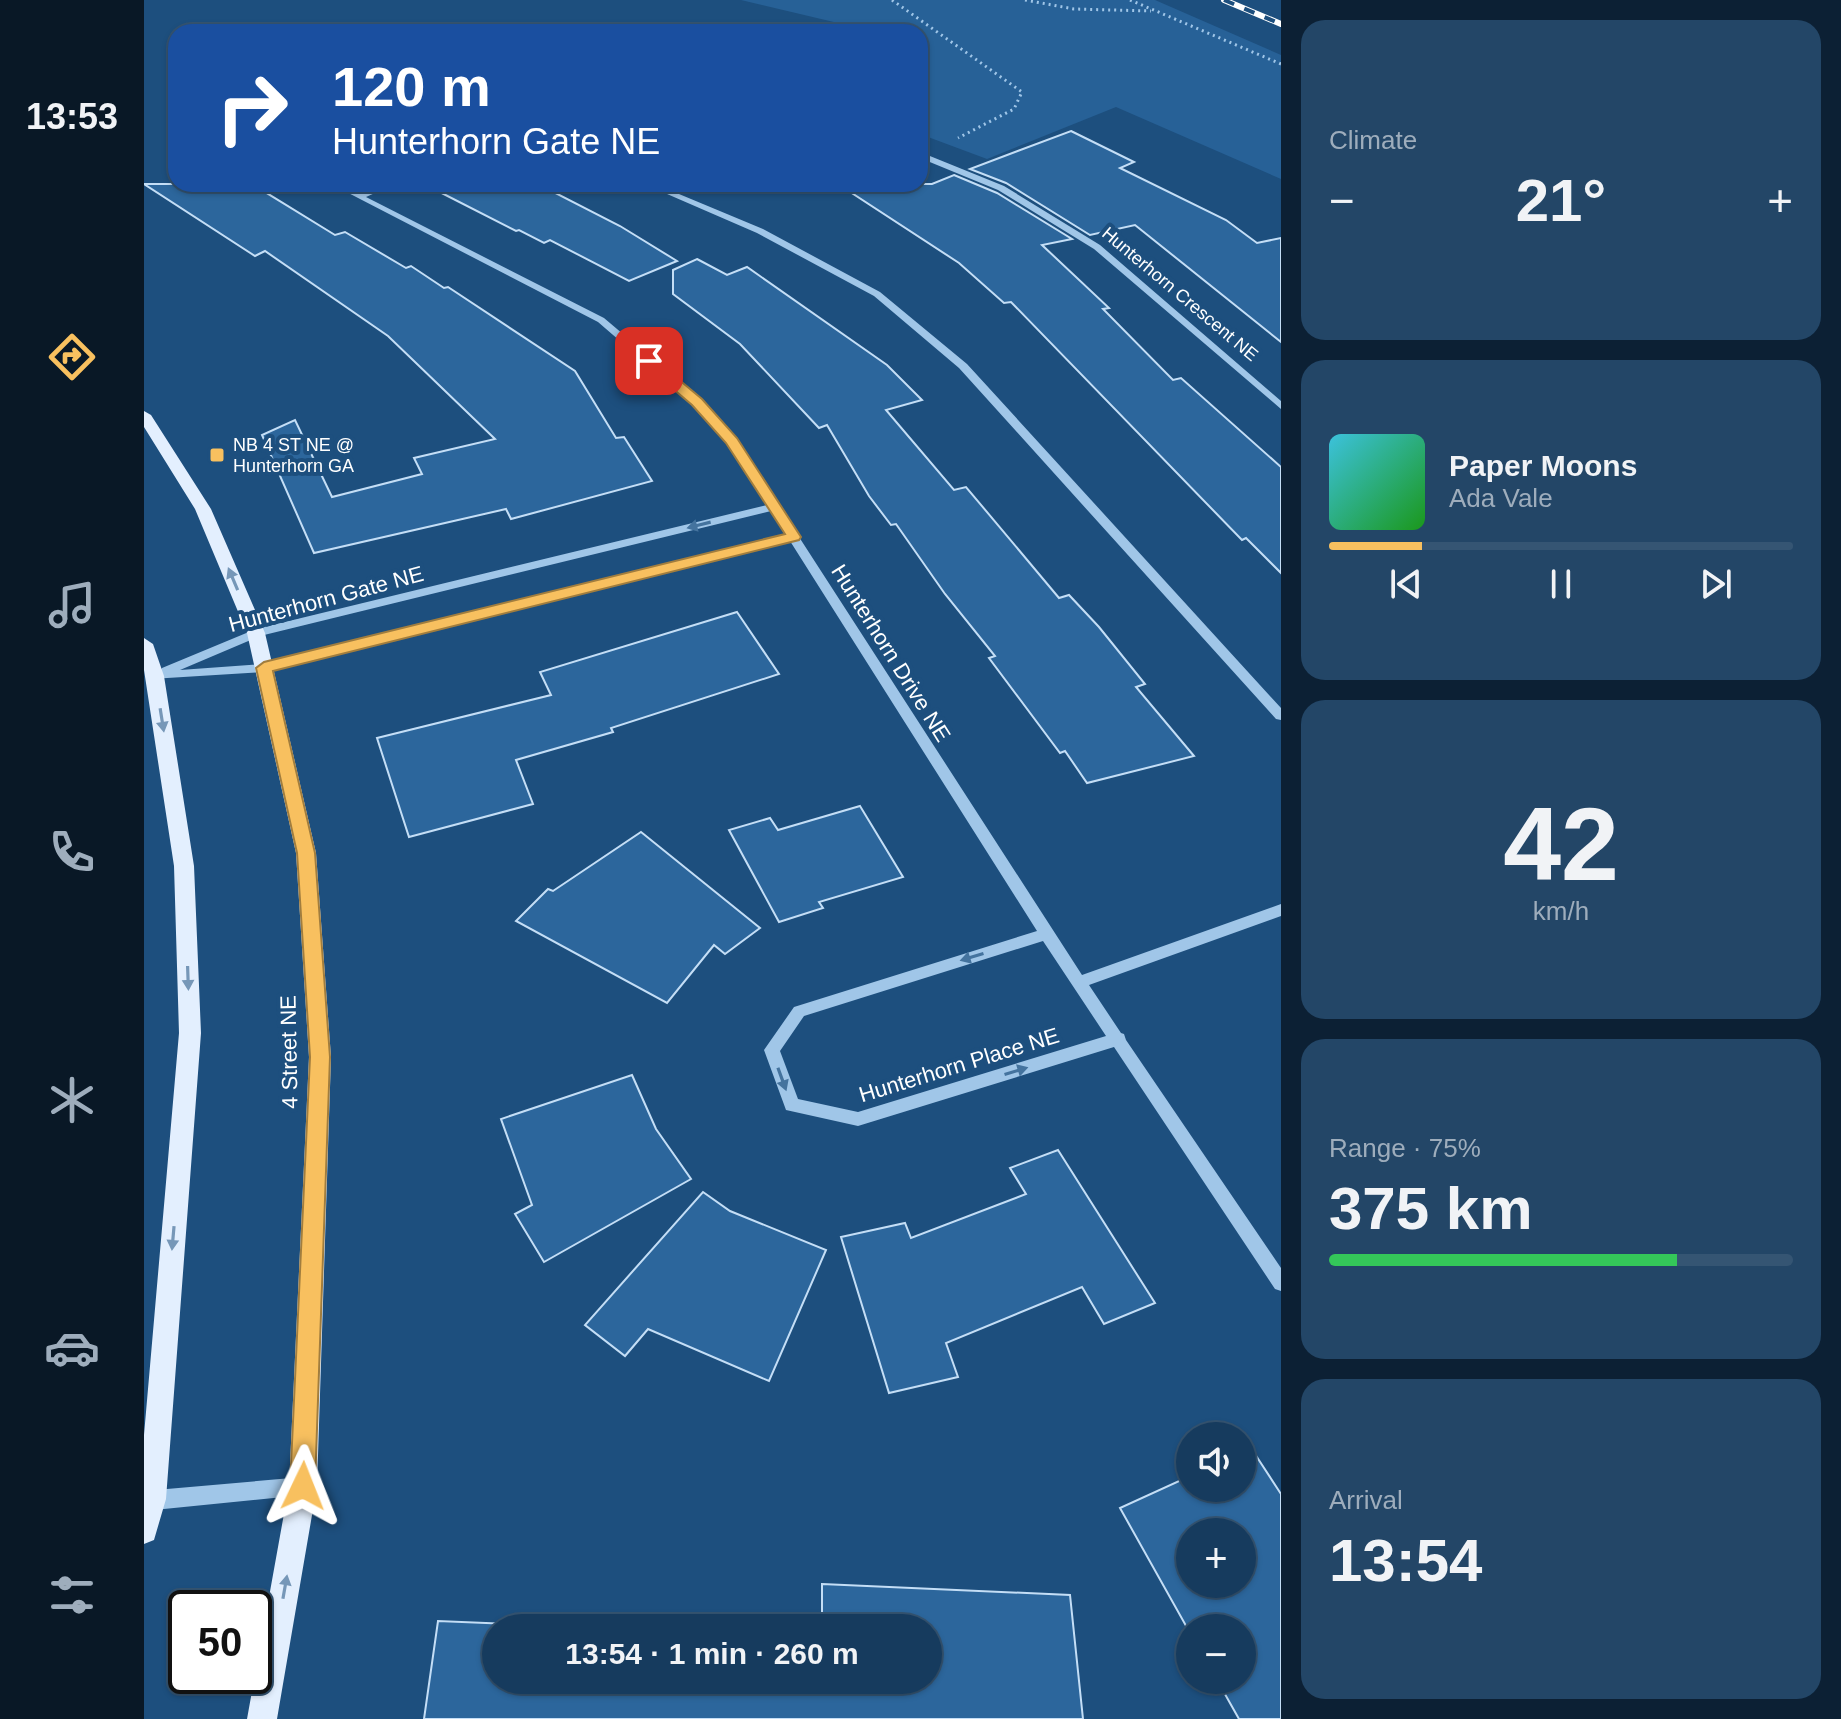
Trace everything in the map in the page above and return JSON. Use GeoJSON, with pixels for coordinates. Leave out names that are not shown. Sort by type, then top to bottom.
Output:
{"type":"FeatureCollection","features":[{"type":"Feature","properties":{"kind":"main road","name":"4 Street NE"},"geometry":{"type":"LineString","coordinates":[[144,415],[203,509],[256,633],[306,853],[320,1057],[303,1486],[262,1719]]}},
{"type":"Feature","properties":{"kind":"main road"},"geometry":{"type":"LineString","coordinates":[[144,644],[155,676],[184,866],[190,1033],[144,1530]]}},
{"type":"Feature","properties":{"kind":"street","name":"Hunterhorn Crescent NE"},"geometry":{"type":"LineString","coordinates":[[928,158],[1001,188],[1097,247],[1281,406]]}},
{"type":"Feature","properties":{"kind":"street","name":"Hunterhorn Drive NE"},"geometry":{"type":"LineString","coordinates":[[352,192],[601,320],[697,402],[732,441],[1046,934],[1281,1283]]}},
{"type":"Feature","properties":{"kind":"street"},"geometry":{"type":"LineString","coordinates":[[360,196],[370,192]]}},
{"type":"Feature","properties":{"kind":"street"},"geometry":{"type":"LineString","coordinates":[[667,192],[760,231],[877,294],[963,366],[1281,716]]}},
{"type":"Feature","properties":{"kind":"street","name":"Hunterhorn Gate NE"},"geometry":{"type":"LineString","coordinates":[[155,676],[256,633],[775,507]]}},
{"type":"Feature","properties":{"kind":"street","name":"Hunterhorn Gate NE"},"geometry":{"type":"LineString","coordinates":[[155,676],[264,668],[794,537]]}},
{"type":"Feature","properties":{"kind":"street"},"geometry":{"type":"LineString","coordinates":[[1081,982],[1281,910]]}},
{"type":"Feature","properties":{"kind":"street","name":"Hunterhorn Place NE"},"geometry":{"type":"LineString","coordinates":[[1046,934],[799,1011],[772,1050],[792,1105],[858,1119],[1119,1039]]}},
{"type":"Feature","properties":{"kind":"street"},"geometry":{"type":"LineString","coordinates":[[148,1500],[303,1486]]}},
{"type":"Feature","properties":{"kind":"path"},"geometry":{"type":"LineString","coordinates":[[892,0],[926,24]]}},
{"type":"Feature","properties":{"kind":"path"},"geometry":{"type":"LineString","coordinates":[[1025,0],[1074,9],[1155,11]]}},
{"type":"Feature","properties":{"kind":"path"},"geometry":{"type":"LineString","coordinates":[[1130,0],[1281,64]]}},
{"type":"Feature","properties":{"kind":"path"},"geometry":{"type":"LineString","coordinates":[[928,25],[1022,92],[1014,109],[928,151]]}},
{"type":"Feature","properties":{"kind":"shaded area"},"geometry":{"type":"Polygon","coordinates":[[[741,0],[1155,0],[1281,55],[1281,179],[1116,107],[987,159],[928,137],[928,24],[842,24],[741,0]]]}},
{"type":"Feature","properties":{"kind":"building"},"geometry":{"type":"Polygon","coordinates":[[[1071,131],[1134,162],[1120,168],[1226,220],[1257,243],[1281,238],[1281,342],[1135,225],[1090,235],[1006,183],[970,169],[1071,131]]]}},
{"type":"Feature","properties":{"kind":"building"},"geometry":{"type":"Polygon","coordinates":[[[954,175],[997,193],[1072,239],[1042,245],[1109,308],[1103,309],[1173,380],[1181,378],[1281,467],[1281,573],[1246,538],[1242,540],[1011,302],[1004,303],[959,263],[850,192],[928,192],[928,184],[954,175]]]}},
{"type":"Feature","properties":{"kind":"building"},"geometry":{"type":"Polygon","coordinates":[[[144,184],[168,184],[168,192],[265,192],[335,235],[345,232],[406,268],[411,266],[444,288],[448,287],[575,371],[616,438],[624,437],[652,481],[511,519],[506,509],[314,553],[262,435],[295,420],[332,497],[422,474],[414,458],[495,439],[388,336],[265,251],[255,256],[144,184]]]}},
{"type":"Feature","properties":{"kind":"building"},"geometry":{"type":"Polygon","coordinates":[[[440,192],[554,192],[620,226],[677,261],[629,281],[550,240],[544,243],[440,192]]]}},
{"type":"Feature","properties":{"kind":"building"},"geometry":{"type":"Polygon","coordinates":[[[697,259],[727,275],[747,267],[887,365],[922,400],[886,410],[954,490],[966,487],[1059,598],[1069,595],[1099,627],[1145,684],[1136,687],[1194,756],[1087,783],[1065,751],[1060,753],[989,658],[995,656],[945,594],[896,524],[891,525],[869,496],[827,425],[819,428],[740,344],[673,294],[673,270],[697,259]]]}},
{"type":"Feature","properties":{"kind":"building"},"geometry":{"type":"Polygon","coordinates":[[[737,612],[779,674],[611,728],[613,732],[516,760],[533,804],[409,837],[377,738],[551,695],[540,672],[737,612]]]}},
{"type":"Feature","properties":{"kind":"building"},"geometry":{"type":"Polygon","coordinates":[[[860,806],[903,877],[819,902],[823,908],[779,922],[729,830],[770,818],[778,830],[860,806]]]}},
{"type":"Feature","properties":{"kind":"building"},"geometry":{"type":"Polygon","coordinates":[[[641,832],[760,928],[725,954],[714,945],[667,1003],[516,921],[548,889],[553,891],[641,832]]]}},
{"type":"Feature","properties":{"kind":"building"},"geometry":{"type":"Polygon","coordinates":[[[632,1075],[656,1129],[691,1179],[544,1262],[515,1214],[532,1205],[501,1119],[632,1075]]]}},
{"type":"Feature","properties":{"kind":"building"},"geometry":{"type":"Polygon","coordinates":[[[1058,1150],[1155,1303],[1104,1324],[1082,1287],[946,1343],[958,1377],[889,1393],[841,1237],[905,1223],[911,1238],[1026,1194],[1010,1168],[1058,1150]]]}},
{"type":"Feature","properties":{"kind":"building"},"geometry":{"type":"Polygon","coordinates":[[[703,1192],[730,1211],[826,1250],[769,1381],[648,1329],[625,1356],[585,1325],[703,1192]]]}},
{"type":"Feature","properties":{"kind":"building"},"geometry":{"type":"Polygon","coordinates":[[[1256,1456],[1281,1494],[1281,1719],[1239,1719],[1225,1694],[1256,1694],[1256,1614],[1179,1614],[1120,1508],[1176,1482],[1176,1502],[1256,1502],[1256,1456]]]}},
{"type":"Feature","properties":{"kind":"building"},"geometry":{"type":"Polygon","coordinates":[[[822,1584],[1070,1595],[1083,1719],[424,1719],[438,1621],[482,1623],[482,1694],[942,1694],[942,1614],[822,1614],[822,1584]]]}},
{"type":"Feature","properties":{"kind":"railway"},"geometry":{"type":"LineString","coordinates":[[1224,0],[1281,24]]}},
{"type":"Feature","properties":{"kind":"place","name":"NB 4 ST NE @ Hunterhorn GA"},"geometry":{"type":"Point","coordinates":[217,455]}},
{"type":"Feature","properties":{"kind":"route"},"geometry":{"type":"LineString","coordinates":[[303,1486],[320,1057],[306,853],[264,668],[794,537],[732,441],[697,402],[649,361]]}}]}
